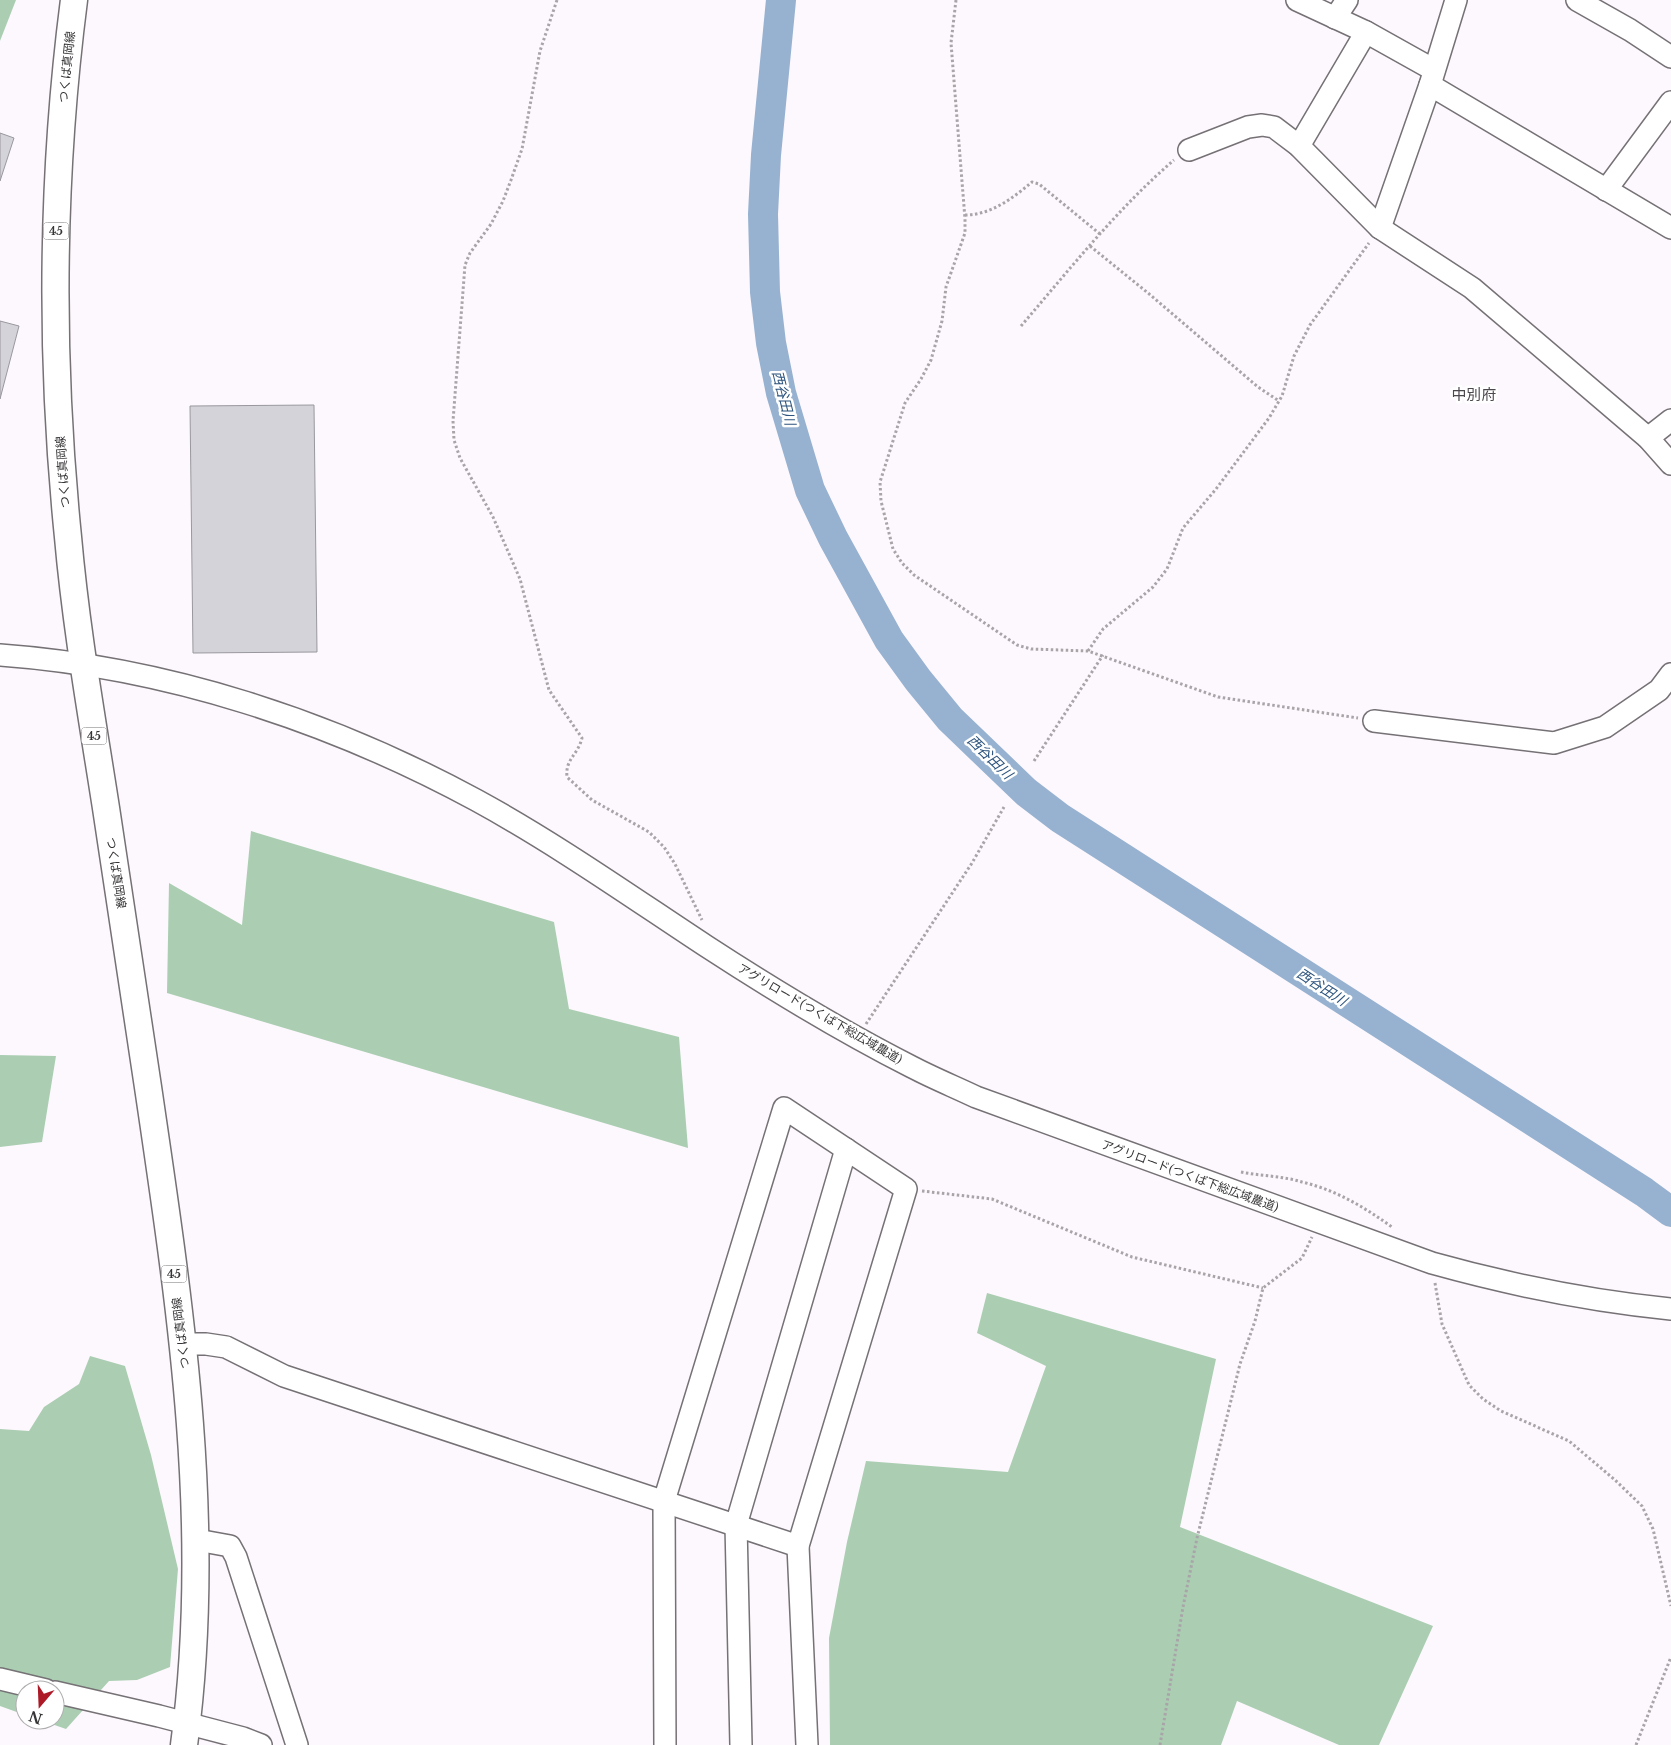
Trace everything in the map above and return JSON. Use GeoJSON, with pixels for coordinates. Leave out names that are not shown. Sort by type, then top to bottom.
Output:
{"type":"FeatureCollection","features":[{"type":"Feature","properties":{"kind":"main road","name":"つくば真岡線"},"geometry":{"type":"LineString","coordinates":[[74,0],[63,102],[55,267],[61,463],[68,541],[84,665],[166,1207],[183,1344],[192,1438],[196,1540],[194,1630],[186,1734]]}},
{"type":"Feature","properties":{"kind":"street"},"geometry":{"type":"LineString","coordinates":[[1297,0],[1366,32],[1606,190],[1671,228]]}},
{"type":"Feature","properties":{"kind":"street"},"geometry":{"type":"LineString","coordinates":[[1335,18],[1347,0]]}},
{"type":"Feature","properties":{"kind":"street"},"geometry":{"type":"LineString","coordinates":[[1380,228],[1432,77],[1456,0]]}},
{"type":"Feature","properties":{"kind":"street"},"geometry":{"type":"LineString","coordinates":[[1577,0],[1630,30],[1671,57]]}},
{"type":"Feature","properties":{"kind":"street"},"geometry":{"type":"LineString","coordinates":[[1299,146],[1366,32]]}},
{"type":"Feature","properties":{"kind":"street"},"geometry":{"type":"LineString","coordinates":[[1606,190],[1671,102]]}},
{"type":"Feature","properties":{"kind":"street"},"geometry":{"type":"LineString","coordinates":[[1189,150],[1248,127],[1262,125],[1274,127],[1299,146],[1380,228],[1472,288],[1648,438],[1671,464]]}},
{"type":"Feature","properties":{"kind":"street"},"geometry":{"type":"LineString","coordinates":[[1648,438],[1671,420]]}},
{"type":"Feature","properties":{"kind":"street","name":"アグリロード(つくば下総広域農道)"},"geometry":{"type":"LineString","coordinates":[[0,656],[84,665],[222,695],[342,737],[388,757],[475,800],[523,827],[708,948],[792,1000],[865,1030],[914,1068],[976,1096],[1432,1264],[1544,1291],[1671,1309]]}},
{"type":"Feature","properties":{"kind":"street"},"geometry":{"type":"LineString","coordinates":[[1374,721],[1554,743],[1606,727],[1659,690],[1671,674]]}},
{"type":"Feature","properties":{"kind":"street"},"geometry":{"type":"LineString","coordinates":[[665,1745],[664,1501],[784,1108],[906,1189],[798,1546],[807,1745]]}},
{"type":"Feature","properties":{"kind":"street"},"geometry":{"type":"LineString","coordinates":[[741,1745],[736,1525],[846,1149]]}},
{"type":"Feature","properties":{"kind":"street"},"geometry":{"type":"LineString","coordinates":[[183,1344],[206,1344],[226,1347],[284,1376],[798,1546]]}},
{"type":"Feature","properties":{"kind":"street"},"geometry":{"type":"LineString","coordinates":[[196,1540],[230,1546],[236,1557],[297,1745]]}},
{"type":"Feature","properties":{"kind":"street"},"geometry":{"type":"LineString","coordinates":[[0,1679],[15,1683]]}},
{"type":"Feature","properties":{"kind":"street"},"geometry":{"type":"LineString","coordinates":[[65,1695],[186,1734],[243,1738],[261,1745]]}},
{"type":"Feature","properties":{"kind":"path"},"geometry":{"type":"LineString","coordinates":[[557,0],[540,51],[522,150],[503,201],[491,224],[470,253],[465,264],[454,440],[460,458],[492,517],[520,579],[548,690],[582,738],[580,747],[566,768],[567,777],[592,800],[649,832],[664,847],[704,925],[708,948]]}},
{"type":"Feature","properties":{"kind":"path"},"geometry":{"type":"LineString","coordinates":[[956,0],[951,43],[965,233],[946,287],[942,321],[931,360],[905,402],[880,482],[881,501],[893,549],[902,563],[914,575],[1017,645],[1031,649],[1088,651],[1218,697],[1374,721]]}},
{"type":"Feature","properties":{"kind":"path"},"geometry":{"type":"LineString","coordinates":[[1021,326],[1100,234],[1157,175],[1189,150]]}},
{"type":"Feature","properties":{"kind":"path"},"geometry":{"type":"LineString","coordinates":[[965,215],[972,215],[1001,205],[1032,182],[1040,184],[1100,234]]}},
{"type":"Feature","properties":{"kind":"path"},"geometry":{"type":"LineString","coordinates":[[1088,651],[1103,629],[1152,587],[1167,569],[1183,528],[1216,489],[1269,418],[1279,402],[1294,356],[1310,325],[1380,228]]}},
{"type":"Feature","properties":{"kind":"path"},"geometry":{"type":"LineString","coordinates":[[1090,246],[1258,387],[1279,402]]}},
{"type":"Feature","properties":{"kind":"path"},"geometry":{"type":"LineString","coordinates":[[1034,761],[1103,656]]}},
{"type":"Feature","properties":{"kind":"path"},"geometry":{"type":"LineString","coordinates":[[865,1030],[972,863],[1004,808]]}},
{"type":"Feature","properties":{"kind":"path"},"geometry":{"type":"LineString","coordinates":[[1233,1170],[1301,1181],[1335,1192],[1369,1211],[1399,1232]]}},
{"type":"Feature","properties":{"kind":"path"},"geometry":{"type":"LineString","coordinates":[[906,1189],[992,1200],[1132,1257],[1263,1288]]}},
{"type":"Feature","properties":{"kind":"path"},"geometry":{"type":"LineString","coordinates":[[1160,1745],[1183,1607],[1197,1538],[1232,1396],[1263,1288],[1302,1258],[1318,1223]]}},
{"type":"Feature","properties":{"kind":"path"},"geometry":{"type":"LineString","coordinates":[[1432,1264],[1442,1324],[1469,1384],[1483,1399],[1501,1410],[1569,1441],[1642,1506],[1653,1529],[1671,1606]]}},
{"type":"Feature","properties":{"kind":"path"},"geometry":{"type":"LineString","coordinates":[[1636,1745],[1671,1656]]}},
{"type":"Feature","properties":{"kind":"green space"},"geometry":{"type":"Polygon","coordinates":[[[0,0],[16,0],[0,41],[0,0]]]}},
{"type":"Feature","properties":{"kind":"green space"},"geometry":{"type":"Polygon","coordinates":[[[251,831],[554,922],[569,1009],[679,1037],[688,1148],[167,993],[169,883],[242,925],[251,831]]]}},
{"type":"Feature","properties":{"kind":"green space"},"geometry":{"type":"Polygon","coordinates":[[[0,1055],[56,1056],[42,1142],[0,1147],[0,1055]]]}},
{"type":"Feature","properties":{"kind":"green space"},"geometry":{"type":"Polygon","coordinates":[[[987,1293],[1216,1359],[1180,1527],[1433,1626],[1379,1745],[1339,1745],[1237,1701],[1221,1745],[830,1745],[829,1638],[847,1542],[866,1461],[1008,1472],[1046,1366],[977,1333],[987,1293]]]}},
{"type":"Feature","properties":{"kind":"green space"},"geometry":{"type":"Polygon","coordinates":[[[90,1356],[125,1366],[151,1455],[178,1569],[170,1667],[137,1680],[109,1681],[66,1729],[65,1680],[15,1680],[15,1711],[0,1706],[0,1429],[29,1431],[44,1407],[79,1384],[90,1356]]]}},
{"type":"Feature","properties":{"kind":"building"},"geometry":{"type":"Polygon","coordinates":[[[0,133],[14,138],[0,181],[0,133]]]}},
{"type":"Feature","properties":{"kind":"building"},"geometry":{"type":"Polygon","coordinates":[[[0,321],[19,326],[0,399],[0,321]]]}},
{"type":"Feature","properties":{"kind":"building"},"geometry":{"type":"Polygon","coordinates":[[[314,405],[317,652],[193,653],[190,406],[314,405]]]}},
{"type":"Feature","properties":{"kind":"waterway","name":"西谷田川"},"geometry":{"type":"LineString","coordinates":[[781,0],[766,155],[763,214],[765,292],[771,343],[781,393],[810,490],[833,538],[889,640],[918,680],[950,719],[1026,792],[1060,818],[1644,1192],[1671,1212]]}},
{"type":"Feature","properties":{"kind":"district","name":"中別府"},"geometry":{"type":"Point","coordinates":[1474,395]}}]}
